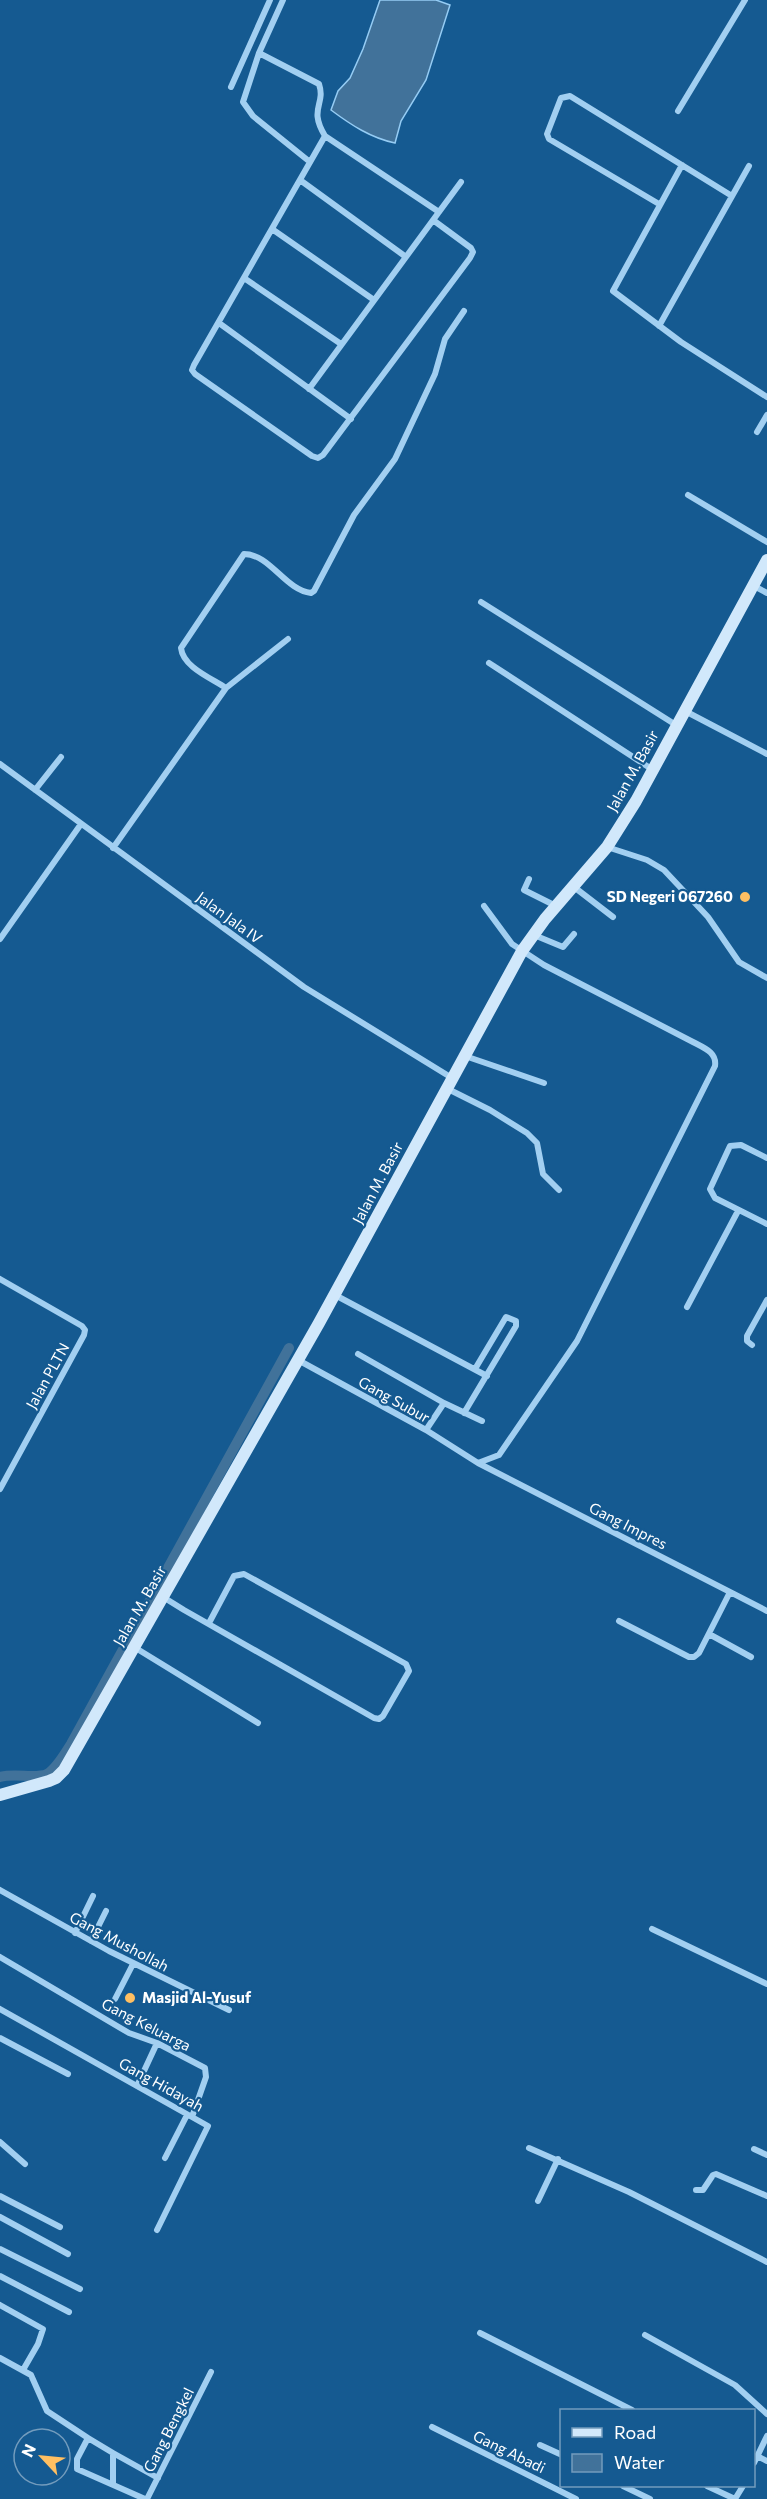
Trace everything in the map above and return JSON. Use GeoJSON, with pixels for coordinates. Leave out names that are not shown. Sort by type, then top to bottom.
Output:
{"type":"FeatureCollection","features":[{"type":"Feature","properties":{"kind":"main road","name":"Jalan M. Basir"},"geometry":{"type":"LineString","coordinates":[[0,1795],[49,1781],[59,1775],[335,1294],[522,951],[533,934],[607,847],[636,801],[767,560]]}},
{"type":"Feature","properties":{"kind":"street"},"geometry":{"type":"LineString","coordinates":[[231,87],[268,0]]}},
{"type":"Feature","properties":{"kind":"street"},"geometry":{"type":"LineString","coordinates":[[283,0],[259,53],[243,102],[245,108],[310,162]]}},
{"type":"Feature","properties":{"kind":"street"},"geometry":{"type":"LineString","coordinates":[[678,111],[746,0]]}},
{"type":"Feature","properties":{"kind":"street"},"geometry":{"type":"LineString","coordinates":[[259,53],[319,84],[321,90],[316,112],[317,123],[325,136],[439,212]]}},
{"type":"Feature","properties":{"kind":"street"},"geometry":{"type":"LineString","coordinates":[[659,204],[547,137],[561,98],[570,96],[732,196]]}},
{"type":"Feature","properties":{"kind":"street"},"geometry":{"type":"LineString","coordinates":[[325,136],[194,365],[192,370],[195,374],[318,458],[323,455],[473,252],[433,220]]}},
{"type":"Feature","properties":{"kind":"street"},"geometry":{"type":"LineString","coordinates":[[682,165],[613,291],[659,326],[767,397]]}},
{"type":"Feature","properties":{"kind":"street"},"geometry":{"type":"LineString","coordinates":[[659,326],[749,166]]}},
{"type":"Feature","properties":{"kind":"street"},"geometry":{"type":"LineString","coordinates":[[300,180],[405,257]]}},
{"type":"Feature","properties":{"kind":"street"},"geometry":{"type":"LineString","coordinates":[[309,388],[461,182]]}},
{"type":"Feature","properties":{"kind":"street"},"geometry":{"type":"LineString","coordinates":[[272,230],[374,300]]}},
{"type":"Feature","properties":{"kind":"street"},"geometry":{"type":"LineString","coordinates":[[244,278],[341,345]]}},
{"type":"Feature","properties":{"kind":"street"},"geometry":{"type":"LineString","coordinates":[[226,688],[187,662],[181,648],[244,554],[257,557],[300,591],[311,593],[314,591],[354,514],[394,459],[435,374],[445,339],[464,311]]}},
{"type":"Feature","properties":{"kind":"street"},"geometry":{"type":"LineString","coordinates":[[219,323],[351,419]]}},
{"type":"Feature","properties":{"kind":"street"},"geometry":{"type":"LineString","coordinates":[[756,432],[767,415]]}},
{"type":"Feature","properties":{"kind":"street"},"geometry":{"type":"LineString","coordinates":[[688,495],[767,542]]}},
{"type":"Feature","properties":{"kind":"street"},"geometry":{"type":"LineString","coordinates":[[753,585],[767,593]]}},
{"type":"Feature","properties":{"kind":"street"},"geometry":{"type":"LineString","coordinates":[[481,602],[676,726]]}},
{"type":"Feature","properties":{"kind":"street"},"geometry":{"type":"LineString","coordinates":[[113,848],[226,688],[288,639]]}},
{"type":"Feature","properties":{"kind":"street"},"geometry":{"type":"LineString","coordinates":[[489,663],[653,770]]}},
{"type":"Feature","properties":{"kind":"street"},"geometry":{"type":"LineString","coordinates":[[684,710],[767,754]]}},
{"type":"Feature","properties":{"kind":"street"},"geometry":{"type":"LineString","coordinates":[[35,790],[61,757]]}},
{"type":"Feature","properties":{"kind":"street","name":"Jalan Jala IV"},"geometry":{"type":"LineString","coordinates":[[1,766],[304,987],[527,1133],[537,1143],[543,1174],[559,1190]]}},
{"type":"Feature","properties":{"kind":"street"},"geometry":{"type":"LineString","coordinates":[[0,939],[81,824]]}},
{"type":"Feature","properties":{"kind":"street"},"geometry":{"type":"LineString","coordinates":[[607,847],[647,860],[664,870],[708,917],[740,962],[767,978]]}},
{"type":"Feature","properties":{"kind":"street"},"geometry":{"type":"LineString","coordinates":[[529,879],[525,890],[557,906]]}},
{"type":"Feature","properties":{"kind":"street"},"geometry":{"type":"LineString","coordinates":[[574,887],[613,917]]}},
{"type":"Feature","properties":{"kind":"street"},"geometry":{"type":"LineString","coordinates":[[478,1463],[499,1455],[577,1341],[716,1060],[714,1055],[693,1042],[544,965],[522,951],[512,944],[484,906]]}},
{"type":"Feature","properties":{"kind":"street"},"geometry":{"type":"LineString","coordinates":[[533,934],[563,947],[574,934]]}},
{"type":"Feature","properties":{"kind":"street"},"geometry":{"type":"LineString","coordinates":[[465,1055],[544,1083]]}},
{"type":"Feature","properties":{"kind":"street"},"geometry":{"type":"LineString","coordinates":[[766,1156],[741,1145],[730,1146],[710,1189],[715,1198],[767,1224]]}},
{"type":"Feature","properties":{"kind":"street"},"geometry":{"type":"LineString","coordinates":[[687,1307],[738,1210]]}},
{"type":"Feature","properties":{"kind":"street","name":"Jalan PLTN"},"geometry":{"type":"LineString","coordinates":[[0,1279],[82,1326],[85,1330],[0,1489]]}},
{"type":"Feature","properties":{"kind":"street"},"geometry":{"type":"LineString","coordinates":[[335,1294],[487,1376]]}},
{"type":"Feature","properties":{"kind":"street"},"geometry":{"type":"LineString","coordinates":[[752,1345],[747,1341],[747,1336],[767,1300]]}},
{"type":"Feature","properties":{"kind":"street"},"geometry":{"type":"LineString","coordinates":[[464,1413],[517,1323],[509,1317],[503,1322],[475,1369]]}},
{"type":"Feature","properties":{"kind":"street"},"geometry":{"type":"LineString","coordinates":[[358,1354],[444,1403],[482,1421]]}},
{"type":"Feature","properties":{"kind":"street","name":"Gang Subur"},"geometry":{"type":"LineString","coordinates":[[297,1360],[426,1431],[478,1463]]}},
{"type":"Feature","properties":{"kind":"street"},"geometry":{"type":"LineString","coordinates":[[426,1431],[444,1403]]}},
{"type":"Feature","properties":{"kind":"street","name":"Gang Impres"},"geometry":{"type":"LineString","coordinates":[[478,1463],[767,1611]]}},
{"type":"Feature","properties":{"kind":"street"},"geometry":{"type":"LineString","coordinates":[[163,1597],[376,1719],[383,1716],[409,1671],[406,1664],[241,1573],[234,1576],[209,1623]]}},
{"type":"Feature","properties":{"kind":"street"},"geometry":{"type":"LineString","coordinates":[[619,1622],[691,1658],[699,1653],[730,1592]]}},
{"type":"Feature","properties":{"kind":"street"},"geometry":{"type":"LineString","coordinates":[[709,1634],[751,1656]]}},
{"type":"Feature","properties":{"kind":"street"},"geometry":{"type":"LineString","coordinates":[[134,1646],[258,1723]]}},
{"type":"Feature","properties":{"kind":"street","name":"Gang Mushollah"},"geometry":{"type":"LineString","coordinates":[[0,1890],[133,1964],[229,2010]]}},
{"type":"Feature","properties":{"kind":"street"},"geometry":{"type":"LineString","coordinates":[[75,1933],[93,1896]]}},
{"type":"Feature","properties":{"kind":"street"},"geometry":{"type":"LineString","coordinates":[[91,1941],[106,1911]]}},
{"type":"Feature","properties":{"kind":"street"},"geometry":{"type":"LineString","coordinates":[[652,1929],[767,1984]]}},
{"type":"Feature","properties":{"kind":"street","name":"Gang Keluarga"},"geometry":{"type":"LineString","coordinates":[[0,1957],[129,2033],[157,2043],[206,2070],[206,2077],[189,2116]]}},
{"type":"Feature","properties":{"kind":"street"},"geometry":{"type":"LineString","coordinates":[[115,1999],[133,1964]]}},
{"type":"Feature","properties":{"kind":"street","name":"Gang Hidayah"},"geometry":{"type":"LineString","coordinates":[[0,2009],[208,2128],[157,2230]]}},
{"type":"Feature","properties":{"kind":"street"},"geometry":{"type":"LineString","coordinates":[[0,2038],[68,2074]]}},
{"type":"Feature","properties":{"kind":"street"},"geometry":{"type":"LineString","coordinates":[[137,2086],[157,2043]]}},
{"type":"Feature","properties":{"kind":"street"},"geometry":{"type":"LineString","coordinates":[[165,2158],[189,2116]]}},
{"type":"Feature","properties":{"kind":"street"},"geometry":{"type":"LineString","coordinates":[[0,2142],[26,2164]]}},
{"type":"Feature","properties":{"kind":"street"},"geometry":{"type":"LineString","coordinates":[[529,2148],[558,2159],[767,2262]]}},
{"type":"Feature","properties":{"kind":"street"},"geometry":{"type":"LineString","coordinates":[[754,2149],[767,2155]]}},
{"type":"Feature","properties":{"kind":"street"},"geometry":{"type":"LineString","coordinates":[[538,2201],[558,2159]]}},
{"type":"Feature","properties":{"kind":"street"},"geometry":{"type":"LineString","coordinates":[[696,2190],[703,2190],[716,2174],[767,2196]]}},
{"type":"Feature","properties":{"kind":"street"},"geometry":{"type":"LineString","coordinates":[[0,2196],[60,2227]]}},
{"type":"Feature","properties":{"kind":"street"},"geometry":{"type":"LineString","coordinates":[[0,2217],[68,2254]]}},
{"type":"Feature","properties":{"kind":"street"},"geometry":{"type":"LineString","coordinates":[[0,2248],[80,2289]]}},
{"type":"Feature","properties":{"kind":"street"},"geometry":{"type":"LineString","coordinates":[[0,2276],[69,2312]]}},
{"type":"Feature","properties":{"kind":"street"},"geometry":{"type":"LineString","coordinates":[[0,2305],[44,2329],[39,2344],[23,2370]]}},
{"type":"Feature","properties":{"kind":"street"},"geometry":{"type":"LineString","coordinates":[[480,2333],[630,2409]]}},
{"type":"Feature","properties":{"kind":"street"},"geometry":{"type":"LineString","coordinates":[[645,2335],[735,2385],[767,2414]]}},
{"type":"Feature","properties":{"kind":"street"},"geometry":{"type":"LineString","coordinates":[[0,2358],[23,2370],[34,2379],[47,2411],[88,2438],[158,2478]]}},
{"type":"Feature","properties":{"kind":"street","name":"Gang Bengkel"},"geometry":{"type":"LineString","coordinates":[[146,2499],[211,2372]]}},
{"type":"Feature","properties":{"kind":"street","name":"Gang Abadi"},"geometry":{"type":"LineString","coordinates":[[432,2427],[576,2499]]}},
{"type":"Feature","properties":{"kind":"street"},"geometry":{"type":"LineString","coordinates":[[755,2460],[767,2436]]}},
{"type":"Feature","properties":{"kind":"street"},"geometry":{"type":"LineString","coordinates":[[88,2438],[77,2459],[77,2469],[146,2499]]}},
{"type":"Feature","properties":{"kind":"street"},"geometry":{"type":"LineString","coordinates":[[540,2445],[560,2455]]}},
{"type":"Feature","properties":{"kind":"street"},"geometry":{"type":"LineString","coordinates":[[113,2453],[113,2484]]}},
{"type":"Feature","properties":{"kind":"street"},"geometry":{"type":"LineString","coordinates":[[757,2456],[767,2461]]}},
{"type":"Feature","properties":{"kind":"street"},"geometry":{"type":"LineString","coordinates":[[625,2487],[650,2499]]}},
{"type":"Feature","properties":{"kind":"street"},"geometry":{"type":"LineString","coordinates":[[709,2487],[735,2499]]}},
{"type":"Feature","properties":{"kind":"water"},"geometry":{"type":"Polygon","coordinates":[[[380,0],[436,0],[450,5],[426,80],[401,121],[395,143],[362,130],[331,110],[338,91],[350,78],[363,49],[380,0]]]}},
{"type":"Feature","properties":{"kind":"waterway"},"geometry":{"type":"LineString","coordinates":[[0,1777],[47,1774],[63,1756],[289,1348]]}},
{"type":"Feature","properties":{"kind":"place","name":"SD Negeri 067260"},"geometry":{"type":"Point","coordinates":[745,897]}},
{"type":"Feature","properties":{"kind":"place","name":"Masjid Al-Yusuf"},"geometry":{"type":"Point","coordinates":[130,1998]}}]}
